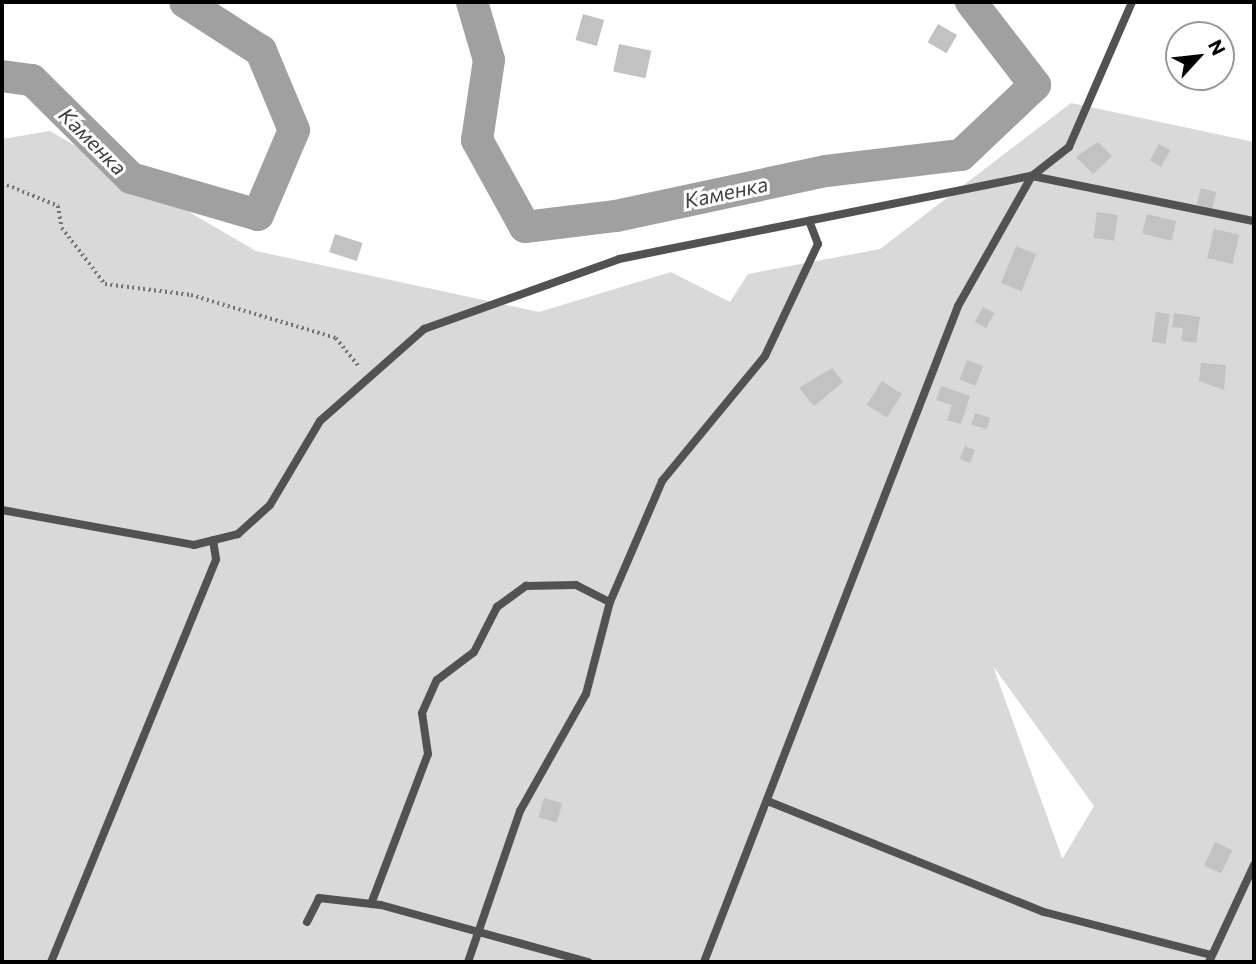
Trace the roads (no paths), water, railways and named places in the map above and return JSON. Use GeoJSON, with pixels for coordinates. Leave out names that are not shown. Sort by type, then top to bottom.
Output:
{"type":"FeatureCollection","features":[{"type":"Feature","properties":{"kind":"lane"},"geometry":{"type":"LineString","coordinates":[[704,962],[770,803],[958,306],[1032,176],[1069,147],[1132,2]]}},
{"type":"Feature","properties":{"kind":"lane"},"geometry":{"type":"LineString","coordinates":[[2,510],[155,540],[213,540],[238,534],[270,505],[320,421],[365,376],[424,329],[619,259],[1032,176],[1254,221]]}},
{"type":"Feature","properties":{"kind":"lane"},"geometry":{"type":"LineString","coordinates":[[468,962],[520,811],[586,694],[610,602],[662,481],[765,356],[818,244],[809,220]]}},
{"type":"Feature","properties":{"kind":"lane"},"geometry":{"type":"LineString","coordinates":[[51,962],[216,559],[213,540]]}},
{"type":"Feature","properties":{"kind":"lane"},"geometry":{"type":"LineString","coordinates":[[371,904],[428,754],[422,713],[437,680],[474,652],[497,607],[526,586],[576,585],[610,602]]}},
{"type":"Feature","properties":{"kind":"lane"},"geometry":{"type":"LineString","coordinates":[[770,803],[1044,912],[1210,958],[1254,865]]}},
{"type":"Feature","properties":{"kind":"lane"},"geometry":{"type":"LineString","coordinates":[[307,922],[319,898],[371,904],[587,962]]}},
{"type":"Feature","properties":{"kind":"waterway","name":"Каменка"},"geometry":{"type":"LineString","coordinates":[[2,76],[32,80],[131,178],[258,215],[294,130],[261,51],[185,2]]}},
{"type":"Feature","properties":{"kind":"waterway","name":"Каменка"},"geometry":{"type":"LineString","coordinates":[[472,2],[489,60],[477,140],[525,227],[616,216],[826,171],[961,155],[1035,85],[971,2]]}}]}
